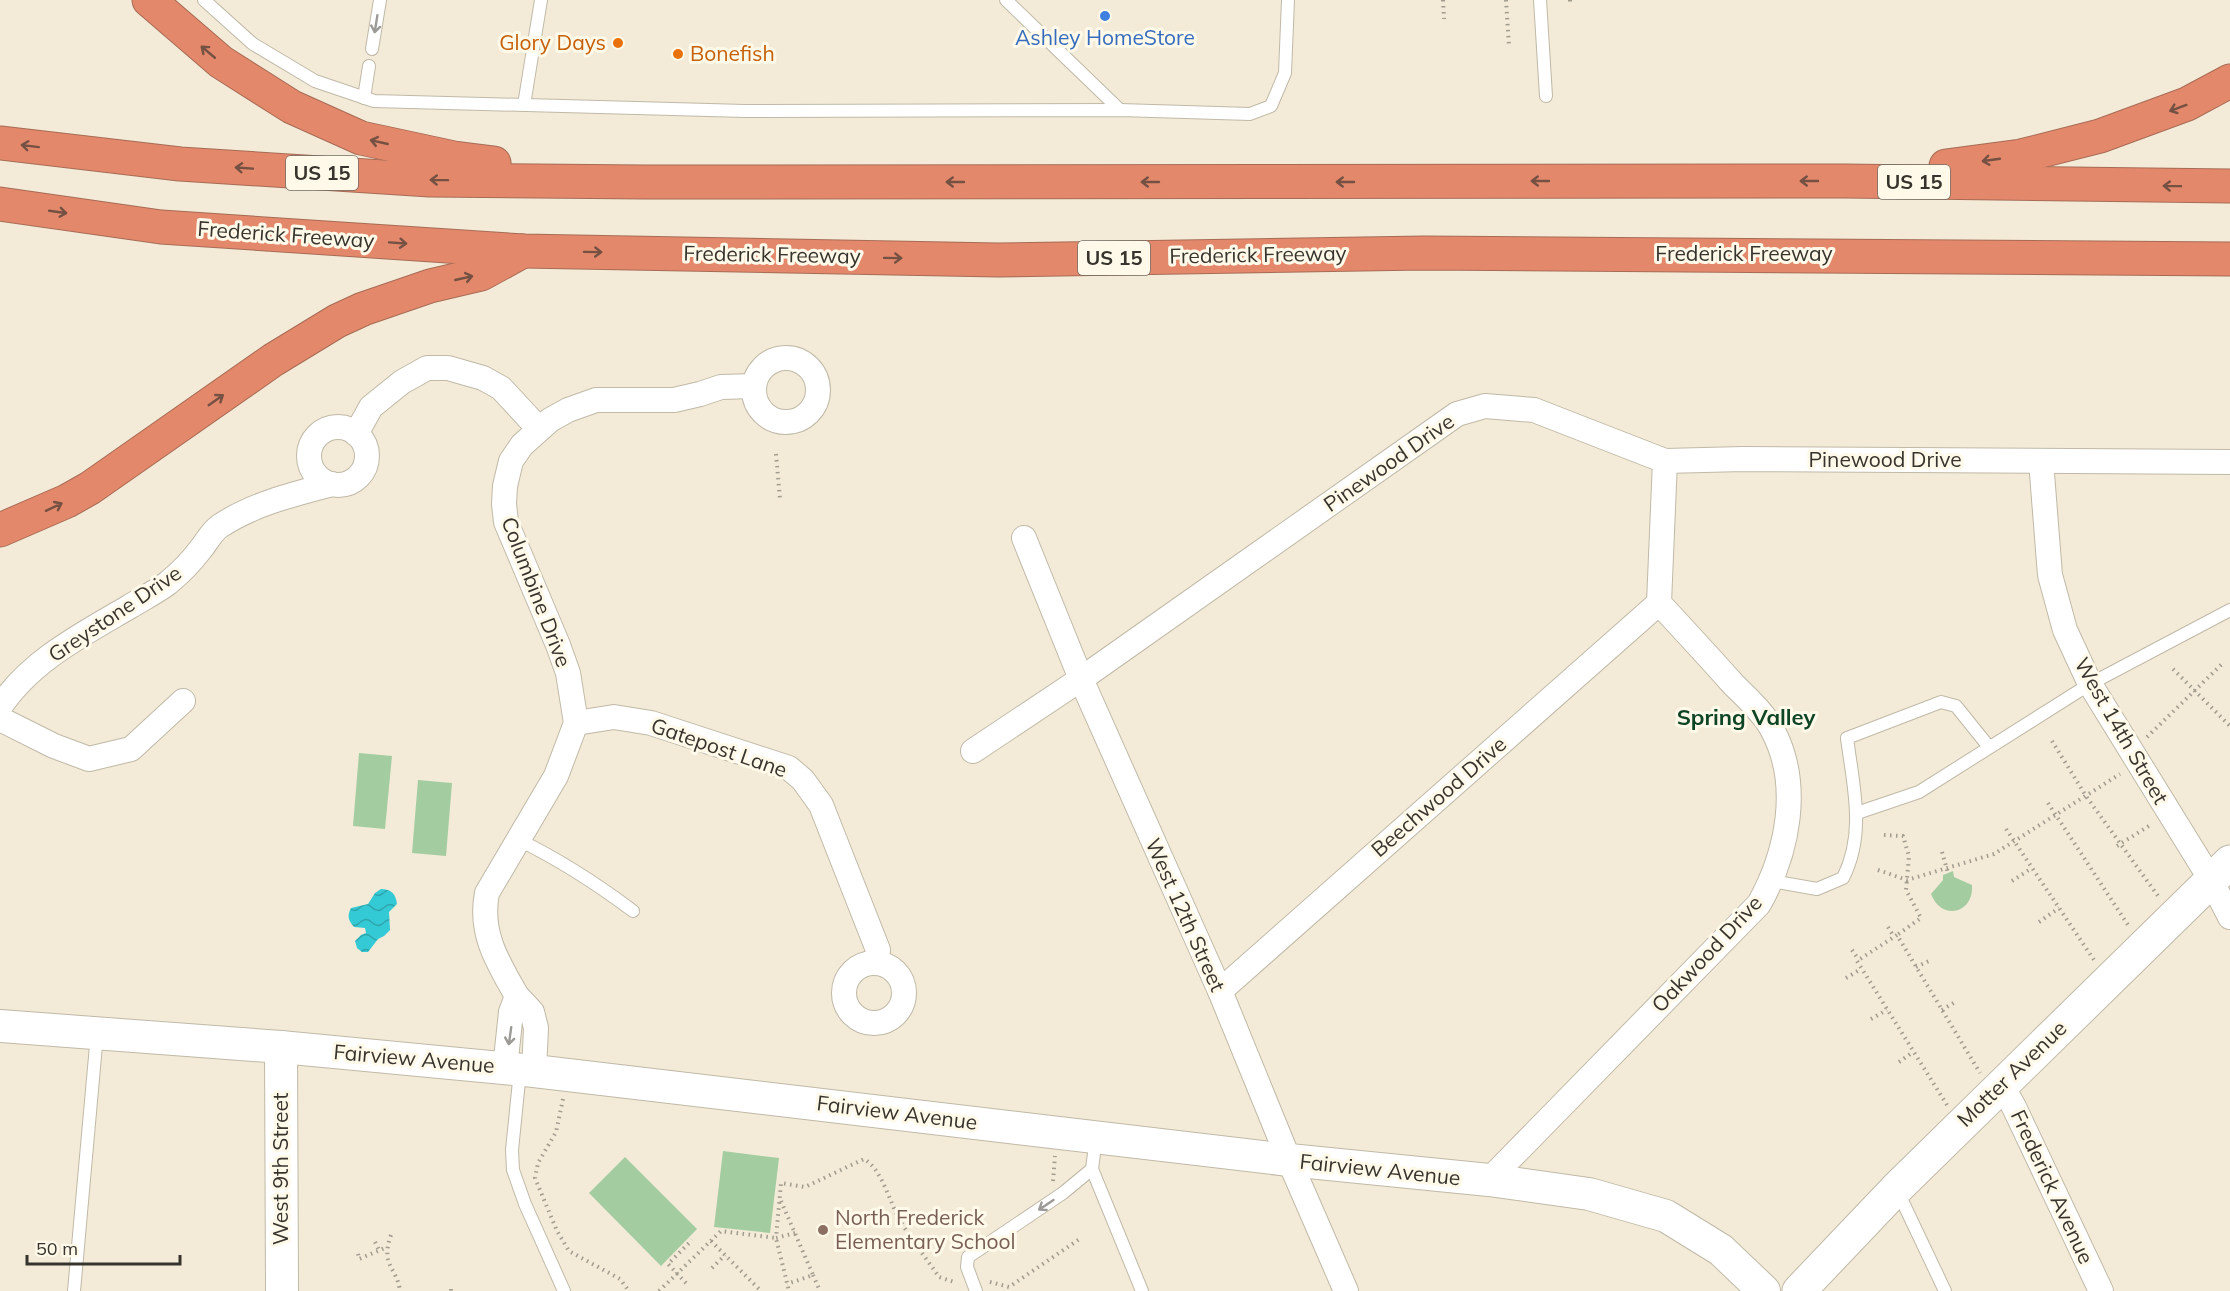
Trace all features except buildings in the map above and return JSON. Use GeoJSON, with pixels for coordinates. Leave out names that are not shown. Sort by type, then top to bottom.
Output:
{"type":"FeatureCollection","features":[{"type":"Feature","properties":{"kind":"highway"},"geometry":{"type":"LineString","coordinates":[[148,0],[238,74],[292,107],[361,138],[454,158],[645,182]]}},
{"type":"Feature","properties":{"kind":"highway"},"geometry":{"type":"LineString","coordinates":[[1845,181],[2021,156],[2100,136],[2187,104],[2230,81]]}},
{"type":"Feature","properties":{"kind":"highway","name":"US 15"},"geometry":{"type":"LineString","coordinates":[[0,143],[180,164],[430,180],[645,182],[1845,181],[2230,186]]}},
{"type":"Feature","properties":{"kind":"highway","name":"Frederick Freeway"},"geometry":{"type":"LineString","coordinates":[[0,204],[161,227],[523,251],[998,260],[1424,253],[2230,259]]}},
{"type":"Feature","properties":{"kind":"highway"},"geometry":{"type":"LineString","coordinates":[[0,530],[67,501],[90,488],[273,360],[337,321],[363,309],[430,286],[481,274],[523,251]]}},
{"type":"Feature","properties":{"kind":"main road","name":"Motter Avenue"},"geometry":{"type":"LineString","coordinates":[[1799,1291],[1897,1188],[1991,1079],[2221,871]]}},
{"type":"Feature","properties":{"kind":"street"},"geometry":{"type":"LineString","coordinates":[[332,484],[315,474],[311,466],[309,457],[314,439],[321,432],[339,427],[356,434],[371,407],[402,382],[427,368],[448,368],[483,378],[501,388],[539,429]]}},
{"type":"Feature","properties":{"kind":"street","name":"Columbine Drive"},"geometry":{"type":"LineString","coordinates":[[520,1069],[511,1012],[517,996],[489,940],[484,916],[487,893],[556,776],[576,723],[568,673],[506,522],[505,486],[511,460],[522,445],[550,420],[568,410],[596,400],[674,400],[721,387],[754,386]]}},
{"type":"Feature","properties":{"kind":"street","name":"Pinewood Drive"},"geometry":{"type":"LineString","coordinates":[[973,751],[1081,679],[1457,414],[1485,406],[1534,410],[1665,461],[1743,459],[2230,462]]}},
{"type":"Feature","properties":{"kind":"street","name":"Greystone Drive"},"geometry":{"type":"LineString","coordinates":[[0,707],[9,693],[61,648],[166,584],[187,566],[212,533],[221,526],[250,510],[332,484],[350,482],[358,477],[366,460],[366,450],[356,434]]}},
{"type":"Feature","properties":{"kind":"street"},"geometry":{"type":"LineString","coordinates":[[1659,603],[1665,461]]}},
{"type":"Feature","properties":{"kind":"street","name":"West 14th Street"},"geometry":{"type":"LineString","coordinates":[[2041,461],[2050,575],[2065,630],[2090,684],[2221,871],[2230,916]]}},
{"type":"Feature","properties":{"kind":"street","name":"West 12th Street"},"geometry":{"type":"LineString","coordinates":[[1024,538],[1081,679],[1220,991],[1289,1160],[1346,1291]]}},
{"type":"Feature","properties":{"kind":"street","name":"Oakwood Drive"},"geometry":{"type":"LineString","coordinates":[[1488,1180],[1759,904],[1772,880],[1786,832],[1789,802],[1784,763],[1772,728],[1659,603]]}},
{"type":"Feature","properties":{"kind":"street","name":"Beechwood Drive"},"geometry":{"type":"LineString","coordinates":[[1220,991],[1659,603]]}},
{"type":"Feature","properties":{"kind":"street"},"geometry":{"type":"LineString","coordinates":[[0,719],[54,746],[89,759],[131,749],[183,701]]}},
{"type":"Feature","properties":{"kind":"street","name":"Gatepost Lane"},"geometry":{"type":"LineString","coordinates":[[576,723],[614,717],[651,723],[789,768],[804,780],[821,805],[878,950],[876,963]]}},
{"type":"Feature","properties":{"kind":"street","name":"Fairview Avenue"},"geometry":{"type":"LineString","coordinates":[[0,1026],[281,1047],[520,1069],[1289,1160],[1488,1180],[1589,1194],[1666,1216],[1721,1251],[1764,1291]]}},
{"type":"Feature","properties":{"kind":"street","name":"West 9th Street"},"geometry":{"type":"LineString","coordinates":[[281,1047],[282,1291]]}},
{"type":"Feature","properties":{"kind":"street","name":"Frederick Avenue"},"geometry":{"type":"LineString","coordinates":[[1991,1079],[2014,1107],[2101,1291]]}},
{"type":"Feature","properties":{"kind":"lane"},"geometry":{"type":"LineString","coordinates":[[204,0],[253,44],[315,81],[374,101],[745,111],[1119,110],[1250,114],[1271,106],[1285,73],[1288,0]]}},
{"type":"Feature","properties":{"kind":"lane"},"geometry":{"type":"LineString","coordinates":[[372,49],[380,0]]}},
{"type":"Feature","properties":{"kind":"lane"},"geometry":{"type":"LineString","coordinates":[[524,105],[541,0]]}},
{"type":"Feature","properties":{"kind":"lane"},"geometry":{"type":"LineString","coordinates":[[1006,0],[1119,110]]}},
{"type":"Feature","properties":{"kind":"lane"},"geometry":{"type":"LineString","coordinates":[[1540,0],[1546,96]]}},
{"type":"Feature","properties":{"kind":"lane"},"geometry":{"type":"LineString","coordinates":[[364,98],[369,66]]}},
{"type":"Feature","properties":{"kind":"lane"},"geometry":{"type":"LineString","coordinates":[[1857,813],[1919,792],[2090,684],[2230,610]]}},
{"type":"Feature","properties":{"kind":"lane"},"geometry":{"type":"LineString","coordinates":[[1772,880],[1817,889],[1843,878],[1855,845],[1857,813],[1847,738],[1941,702],[1956,706],[1989,747]]}},
{"type":"Feature","properties":{"kind":"lane"},"geometry":{"type":"LineString","coordinates":[[519,840],[552,856],[598,885],[633,911]]}},
{"type":"Feature","properties":{"kind":"lane"},"geometry":{"type":"LineString","coordinates":[[74,1291],[97,1034]]}},
{"type":"Feature","properties":{"kind":"lane"},"geometry":{"type":"LineString","coordinates":[[520,1069],[512,1149],[513,1170],[525,1204],[564,1291]]}},
{"type":"Feature","properties":{"kind":"lane"},"geometry":{"type":"LineString","coordinates":[[1096,1136],[1092,1169],[1142,1291]]}},
{"type":"Feature","properties":{"kind":"lane"},"geometry":{"type":"LineString","coordinates":[[981,1286],[967,1267],[968,1257],[1063,1193],[1092,1169]]}},
{"type":"Feature","properties":{"kind":"lane"},"geometry":{"type":"LineString","coordinates":[[1897,1188],[1945,1291]]}},
{"type":"Feature","properties":{"kind":"path"},"geometry":{"type":"LineString","coordinates":[[1443,0],[1444,19]]}},
{"type":"Feature","properties":{"kind":"path"},"geometry":{"type":"LineString","coordinates":[[1506,0],[1509,46]]}},
{"type":"Feature","properties":{"kind":"path"},"geometry":{"type":"LineString","coordinates":[[776,454],[780,499]]}},
{"type":"Feature","properties":{"kind":"path"},"geometry":{"type":"LineString","coordinates":[[2144,739],[2223,663]]}},
{"type":"Feature","properties":{"kind":"path"},"geometry":{"type":"LineString","coordinates":[[2173,669],[2230,726]]}},
{"type":"Feature","properties":{"kind":"path"},"geometry":{"type":"LineString","coordinates":[[2052,741],[2119,845],[2158,896]]}},
{"type":"Feature","properties":{"kind":"path"},"geometry":{"type":"LineString","coordinates":[[1878,870],[1907,880],[1947,871],[1994,854],[2120,774]]}},
{"type":"Feature","properties":{"kind":"path"},"geometry":{"type":"LineString","coordinates":[[2048,802],[2128,926]]}},
{"type":"Feature","properties":{"kind":"path"},"geometry":{"type":"LineString","coordinates":[[2119,845],[2152,824]]}},
{"type":"Feature","properties":{"kind":"path"},"geometry":{"type":"LineString","coordinates":[[2006,829],[2094,960]]}},
{"type":"Feature","properties":{"kind":"path"},"geometry":{"type":"LineString","coordinates":[[1859,960],[1921,918],[1906,890],[1909,856],[1903,836],[1884,835]]}},
{"type":"Feature","properties":{"kind":"path"},"geometry":{"type":"LineString","coordinates":[[1942,852],[1947,871]]}},
{"type":"Feature","properties":{"kind":"path"},"geometry":{"type":"LineString","coordinates":[[2012,881],[2032,868]]}},
{"type":"Feature","properties":{"kind":"path"},"geometry":{"type":"LineString","coordinates":[[2039,922],[2059,908]]}},
{"type":"Feature","properties":{"kind":"path"},"geometry":{"type":"LineString","coordinates":[[1888,927],[1942,1010],[1991,1079]]}},
{"type":"Feature","properties":{"kind":"path"},"geometry":{"type":"LineString","coordinates":[[1852,950],[1859,960],[1857,961],[1861,969],[1948,1106]]}},
{"type":"Feature","properties":{"kind":"path"},"geometry":{"type":"LineString","coordinates":[[1916,967],[1929,961]]}},
{"type":"Feature","properties":{"kind":"path"},"geometry":{"type":"LineString","coordinates":[[1846,978],[1861,969]]}},
{"type":"Feature","properties":{"kind":"path"},"geometry":{"type":"LineString","coordinates":[[1942,1010],[1955,1002]]}},
{"type":"Feature","properties":{"kind":"path"},"geometry":{"type":"LineString","coordinates":[[1872,1019],[1887,1010]]}},
{"type":"Feature","properties":{"kind":"path"},"geometry":{"type":"LineString","coordinates":[[1899,1062],[1913,1052]]}},
{"type":"Feature","properties":{"kind":"path"},"geometry":{"type":"LineString","coordinates":[[563,1096],[561,1116],[556,1132],[538,1163],[535,1178],[557,1231],[569,1251],[620,1279],[629,1291]]}},
{"type":"Feature","properties":{"kind":"path"},"geometry":{"type":"LineString","coordinates":[[789,1291],[776,1238],[781,1183],[805,1187],[864,1159],[870,1162],[877,1172],[899,1218],[939,1277],[954,1282]]}},
{"type":"Feature","properties":{"kind":"path"},"geometry":{"type":"LineString","coordinates":[[780,1198],[820,1291]]}},
{"type":"Feature","properties":{"kind":"path"},"geometry":{"type":"LineString","coordinates":[[659,1291],[721,1231],[776,1238],[795,1233]]}},
{"type":"Feature","properties":{"kind":"path"},"geometry":{"type":"LineString","coordinates":[[391,1235],[387,1247],[387,1263],[400,1291]]}},
{"type":"Feature","properties":{"kind":"path"},"geometry":{"type":"LineString","coordinates":[[981,1286],[1010,1287],[1081,1238]]}},
{"type":"Feature","properties":{"kind":"path"},"geometry":{"type":"LineString","coordinates":[[686,1282],[666,1263],[692,1240]]}},
{"type":"Feature","properties":{"kind":"path"},"geometry":{"type":"LineString","coordinates":[[711,1241],[761,1291]]}},
{"type":"Feature","properties":{"kind":"path"},"geometry":{"type":"LineString","coordinates":[[375,1242],[379,1250]]}},
{"type":"Feature","properties":{"kind":"path"},"geometry":{"type":"LineString","coordinates":[[358,1254],[359,1259],[387,1247]]}},
{"type":"Feature","properties":{"kind":"path"},"geometry":{"type":"LineString","coordinates":[[712,1268],[725,1255]]}},
{"type":"Feature","properties":{"kind":"path"},"geometry":{"type":"LineString","coordinates":[[787,1284],[813,1275]]}},
{"type":"Feature","properties":{"kind":"green space"},"geometry":{"type":"Polygon","coordinates":[[[359,753],[392,756],[385,829],[353,826],[359,753]]]}},
{"type":"Feature","properties":{"kind":"green space"},"geometry":{"type":"Polygon","coordinates":[[[418,780],[452,783],[446,856],[412,853],[418,780]]]}},
{"type":"Feature","properties":{"kind":"green space"},"geometry":{"type":"Polygon","coordinates":[[[1953,871],[1954,877],[1972,885],[1971,895],[1963,908],[1949,911],[1936,903],[1931,894],[1943,880],[1943,875],[1953,871]]]}},
{"type":"Feature","properties":{"kind":"green space"},"geometry":{"type":"Polygon","coordinates":[[[723,1151],[779,1158],[770,1233],[714,1227],[723,1151]]]}},
{"type":"Feature","properties":{"kind":"green space"},"geometry":{"type":"Polygon","coordinates":[[[625,1157],[697,1229],[661,1266],[589,1193],[625,1157]]]}},
{"type":"Feature","properties":{"kind":"water"},"geometry":{"type":"Polygon","coordinates":[[[381,889],[390,891],[397,904],[389,912],[390,930],[378,939],[368,952],[362,952],[357,948],[355,941],[366,933],[365,928],[354,927],[349,920],[349,913],[351,908],[368,904],[375,893],[381,889]]]}},
{"type":"Feature","properties":{"kind":"place","name":"Ashley HomeStore"},"geometry":{"type":"Point","coordinates":[1105,16]}},
{"type":"Feature","properties":{"kind":"place","name":"Glory Days"},"geometry":{"type":"Point","coordinates":[618,43]}},
{"type":"Feature","properties":{"kind":"place","name":"Bonefish"},"geometry":{"type":"Point","coordinates":[678,54]}},
{"type":"Feature","properties":{"kind":"place","name":"North Frederick Elementary School"},"geometry":{"type":"Point","coordinates":[823,1230]}},
{"type":"Feature","properties":{"kind":"district","name":"Spring Valley"},"geometry":{"type":"Point","coordinates":[1746,717]}}]}
